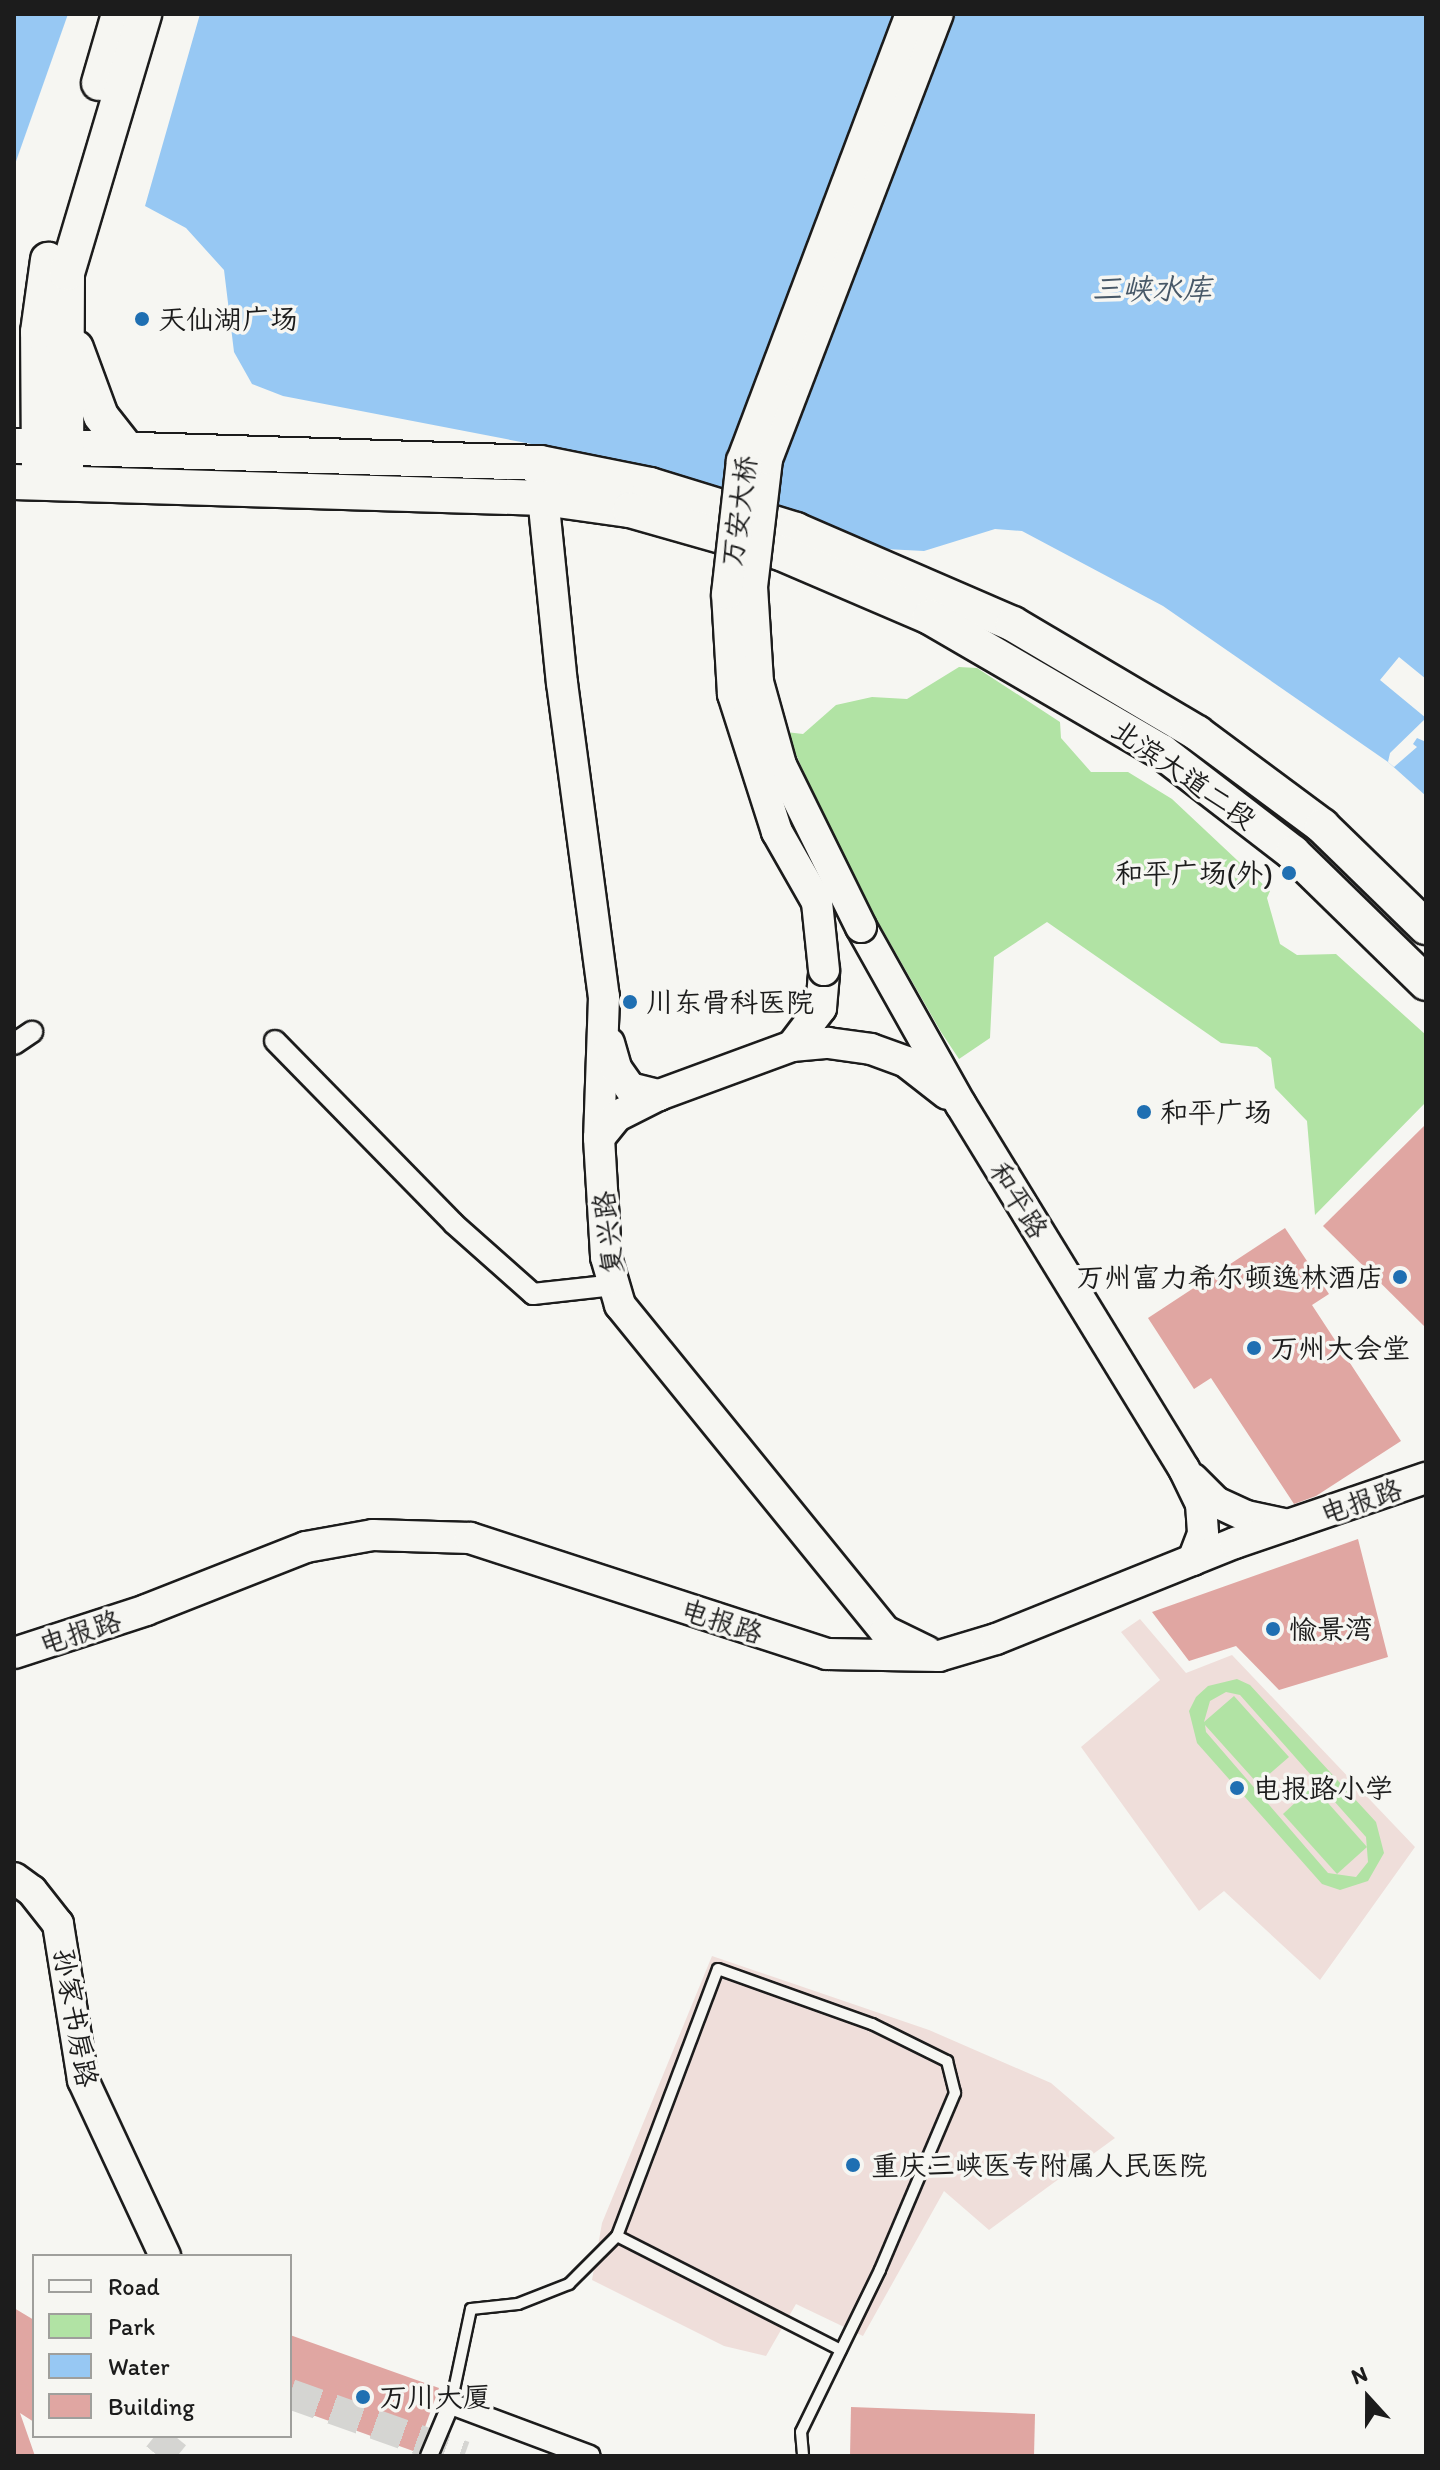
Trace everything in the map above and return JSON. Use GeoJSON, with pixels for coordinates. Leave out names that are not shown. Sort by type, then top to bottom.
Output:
{"type":"FeatureCollection","features":[{"type":"Feature","properties":{"kind":"main road"},"geometry":{"type":"LineString","coordinates":[[119,14],[56,277],[40,447],[40,483],[543,498],[630,510],[781,553],[1004,638]]}},
{"type":"Feature","properties":{"kind":"main road"},"geometry":{"type":"LineString","coordinates":[[14,329],[56,277],[144,14]]}},
{"type":"Feature","properties":{"kind":"main road","name":"万安大桥"},"geometry":{"type":"LineString","coordinates":[[792,1046],[821,1008],[824,970],[817,902],[777,832],[733,694],[727,594],[742,461],[911,14]]}},
{"type":"Feature","properties":{"kind":"main road","name":"万安大桥"},"geometry":{"type":"LineString","coordinates":[[861,927],[781,765],[758,682],[752,587],[767,459],[938,14]]}},
{"type":"Feature","properties":{"kind":"main road"},"geometry":{"type":"LineString","coordinates":[[56,277],[89,390],[127,449]]}},
{"type":"Feature","properties":{"kind":"main road"},"geometry":{"type":"LineString","coordinates":[[40,447],[540,463],[650,485],[796,530],[1004,638]]}},
{"type":"Feature","properties":{"kind":"main road","name":"复兴路"},"geometry":{"type":"LineString","coordinates":[[540,463],[562,683],[606,1034],[599,1138],[606,1257],[620,1305],[885,1631],[939,1656]]}},
{"type":"Feature","properties":{"kind":"main road","name":"北滨大道二段"},"geometry":{"type":"LineString","coordinates":[[1004,638],[1197,733],[1322,826],[1426,927]]}},
{"type":"Feature","properties":{"kind":"main road","name":"北滨大道二段"},"geometry":{"type":"LineString","coordinates":[[1004,638],[1162,752],[1293,853],[1426,983]]}},
{"type":"Feature","properties":{"kind":"main road","name":"和平路"},"geometry":{"type":"LineString","coordinates":[[861,927],[961,1105],[1184,1469],[1201,1504],[1203,1534],[1193,1560]]}},
{"type":"Feature","properties":{"kind":"main road"},"geometry":{"type":"LineString","coordinates":[[606,1034],[616,1068],[630,1088],[659,1095]]}},
{"type":"Feature","properties":{"kind":"main road"},"geometry":{"type":"LineString","coordinates":[[599,1138],[617,1116],[659,1095],[792,1046],[828,1043],[871,1049],[906,1062],[961,1105]]}},
{"type":"Feature","properties":{"kind":"main road","name":"和平路"},"geometry":{"type":"LineString","coordinates":[[1184,1469],[1216,1502],[1246,1516],[1291,1525]]}},
{"type":"Feature","properties":{"kind":"main road","name":"电报路"},"geometry":{"type":"LineString","coordinates":[[14,1653],[146,1610],[306,1547],[373,1535],[470,1538],[835,1654],[939,1656],[996,1639],[1193,1560],[1426,1478]]}},
{"type":"Feature","properties":{"kind":"main road"},"geometry":{"type":"LineString","coordinates":[[835,1654],[856,1648],[866,1637],[869,1624],[855,1596]]}},
{"type":"Feature","properties":{"kind":"main road","name":"孙家书房路"},"geometry":{"type":"LineString","coordinates":[[14,1878],[32,1891],[58,1924],[83,2080],[164,2254]]}},
{"type":"Feature","properties":{"kind":"street"},"geometry":{"type":"LineString","coordinates":[[14,1044],[32,1032]]}},
{"type":"Feature","properties":{"kind":"street"},"geometry":{"type":"LineString","coordinates":[[275,1041],[453,1223],[533,1294],[614,1285]]}},
{"type":"Feature","properties":{"kind":"street"},"geometry":{"type":"LineString","coordinates":[[429,2456],[451,2404],[590,2456]]}},
{"type":"Feature","properties":{"kind":"lane"},"geometry":{"type":"LineString","coordinates":[[451,2404],[471,2309],[518,2304],[569,2284],[617,2236],[718,1969],[872,2024],[947,2061],[955,2093],[841,2350],[801,2432],[803,2456]]}},
{"type":"Feature","properties":{"kind":"lane"},"geometry":{"type":"LineString","coordinates":[[617,2236],[841,2350]]}},
{"type":"Feature","properties":{"kind":"shaded area","name":"电报路小学"},"geometry":{"type":"Polygon","coordinates":[[[1140,1619],[1186,1673],[1232,1655],[1415,1847],[1320,1980],[1224,1891],[1199,1911],[1081,1747],[1160,1680],[1121,1632],[1140,1619]]]}},
{"type":"Feature","properties":{"kind":"shaded area","name":"重庆三峡医专附属人民医院"},"geometry":{"type":"Polygon","coordinates":[[[712,1956],[929,2030],[1051,2083],[1115,2138],[989,2230],[944,2191],[863,2336],[796,2304],[766,2356],[724,2346],[592,2280],[602,2223],[712,1956]]]}},
{"type":"Feature","properties":{"kind":"green space"},"geometry":{"type":"Polygon","coordinates":[[[959,667],[977,668],[1060,722],[1061,738],[1091,772],[1128,772],[1172,799],[1270,891],[1267,898],[1280,944],[1297,955],[1336,954],[1426,1035],[1426,1102],[1315,1215],[1307,1121],[1275,1088],[1271,1058],[1257,1047],[1221,1043],[1047,922],[994,957],[990,1038],[959,1059],[941,1032],[845,864],[786,732],[803,734],[836,705],[872,697],[907,699],[959,667]]]}},
{"type":"Feature","properties":{"kind":"green space"},"geometry":{"type":"Polygon","coordinates":[[[1237,1679],[1250,1685],[1376,1822],[1384,1853],[1368,1881],[1340,1890],[1322,1884],[1197,1743],[1189,1711],[1196,1697],[1208,1686],[1237,1679]],[[1226,1692],[1210,1701],[1204,1722],[1234,1696],[1289,1757],[1258,1784],[1205,1725],[1206,1732],[1328,1873],[1356,1877],[1368,1862],[1366,1837],[1240,1695],[1226,1692]]]}},
{"type":"Feature","properties":{"kind":"green space"},"geometry":{"type":"Polygon","coordinates":[[[1313,1786],[1367,1847],[1337,1874],[1283,1814],[1313,1786]]]}},
{"type":"Feature","properties":{"kind":"water"},"geometry":{"type":"Polygon","coordinates":[[[14,14],[68,14],[14,167],[14,14]]]}},
{"type":"Feature","properties":{"kind":"water","name":"三峡水库"},"geometry":{"type":"Polygon","coordinates":[[[200,14],[1426,14],[1426,796],[1388,762],[1163,606],[1022,531],[995,529],[924,551],[885,549],[635,464],[283,396],[252,384],[234,352],[224,270],[186,228],[145,206],[200,14]]]}},
{"type":"Feature","properties":{"kind":"pier"},"geometry":{"type":"Polygon","coordinates":[[[1399,657],[1426,679],[1426,718],[1380,680],[1399,657]]]}},
{"type":"Feature","properties":{"kind":"pier"},"geometry":{"type":"Polygon","coordinates":[[[1426,718],[1426,742],[1417,738],[1413,744],[1417,747],[1394,767],[1388,762],[1390,753],[1426,718]]]}},
{"type":"Feature","properties":{"kind":"building","name":"万州富力希尔顿逸林酒店"},"geometry":{"type":"Polygon","coordinates":[[[1426,1124],[1426,1328],[1323,1226],[1426,1124]]]}},
{"type":"Feature","properties":{"kind":"building","name":"万州大会堂"},"geometry":{"type":"Polygon","coordinates":[[[1285,1228],[1329,1294],[1312,1305],[1401,1441],[1316,1496],[1294,1504],[1211,1378],[1194,1389],[1148,1318],[1285,1228]]]}},
{"type":"Feature","properties":{"kind":"building","name":"愉景湾"},"geometry":{"type":"Polygon","coordinates":[[[1358,1539],[1388,1657],[1279,1690],[1236,1646],[1189,1661],[1152,1612],[1358,1539]]]}},
{"type":"Feature","properties":{"kind":"building"},"geometry":{"type":"Polygon","coordinates":[[[14,2308],[32,2319],[32,2421],[20,2413],[35,2456],[14,2456],[14,2308]]]}},
{"type":"Feature","properties":{"kind":"building","name":"万川大厦"},"geometry":{"type":"Polygon","coordinates":[[[292,2336],[439,2388],[416,2452],[292,2408],[292,2336]]]}},
{"type":"Feature","properties":{"kind":"building"},"geometry":{"type":"Polygon","coordinates":[[[851,2407],[1035,2414],[1034,2456],[850,2456],[851,2407]]]}},
{"type":"Feature","properties":{"kind":"tunnel"},"geometry":{"type":"LineString","coordinates":[[292,2395],[464,2456]]}},
{"type":"Feature","properties":{"kind":"tunnel"},"geometry":{"type":"LineString","coordinates":[[158,2456],[172,2438]]}},
{"type":"Feature","properties":{"kind":"place","name":"天仙湖广场"},"geometry":{"type":"Point","coordinates":[142,319]}},
{"type":"Feature","properties":{"kind":"place","name":"和平广场(外)"},"geometry":{"type":"Point","coordinates":[1289,873]}},
{"type":"Feature","properties":{"kind":"place","name":"川东骨科医院"},"geometry":{"type":"Point","coordinates":[630,1002]}},
{"type":"Feature","properties":{"kind":"place","name":"和平广场"},"geometry":{"type":"Point","coordinates":[1144,1112]}},
{"type":"Feature","properties":{"kind":"place","name":"万州富力希尔顿逸林酒店"},"geometry":{"type":"Point","coordinates":[1400,1277]}},
{"type":"Feature","properties":{"kind":"place","name":"万州大会堂"},"geometry":{"type":"Point","coordinates":[1254,1348]}},
{"type":"Feature","properties":{"kind":"place","name":"愉景湾"},"geometry":{"type":"Point","coordinates":[1273,1629]}},
{"type":"Feature","properties":{"kind":"place","name":"电报路小学"},"geometry":{"type":"Point","coordinates":[1237,1788]}},
{"type":"Feature","properties":{"kind":"place","name":"重庆三峡医专附属人民医院"},"geometry":{"type":"Point","coordinates":[853,2165]}},
{"type":"Feature","properties":{"kind":"place","name":"万川大厦"},"geometry":{"type":"Point","coordinates":[363,2397]}}]}
